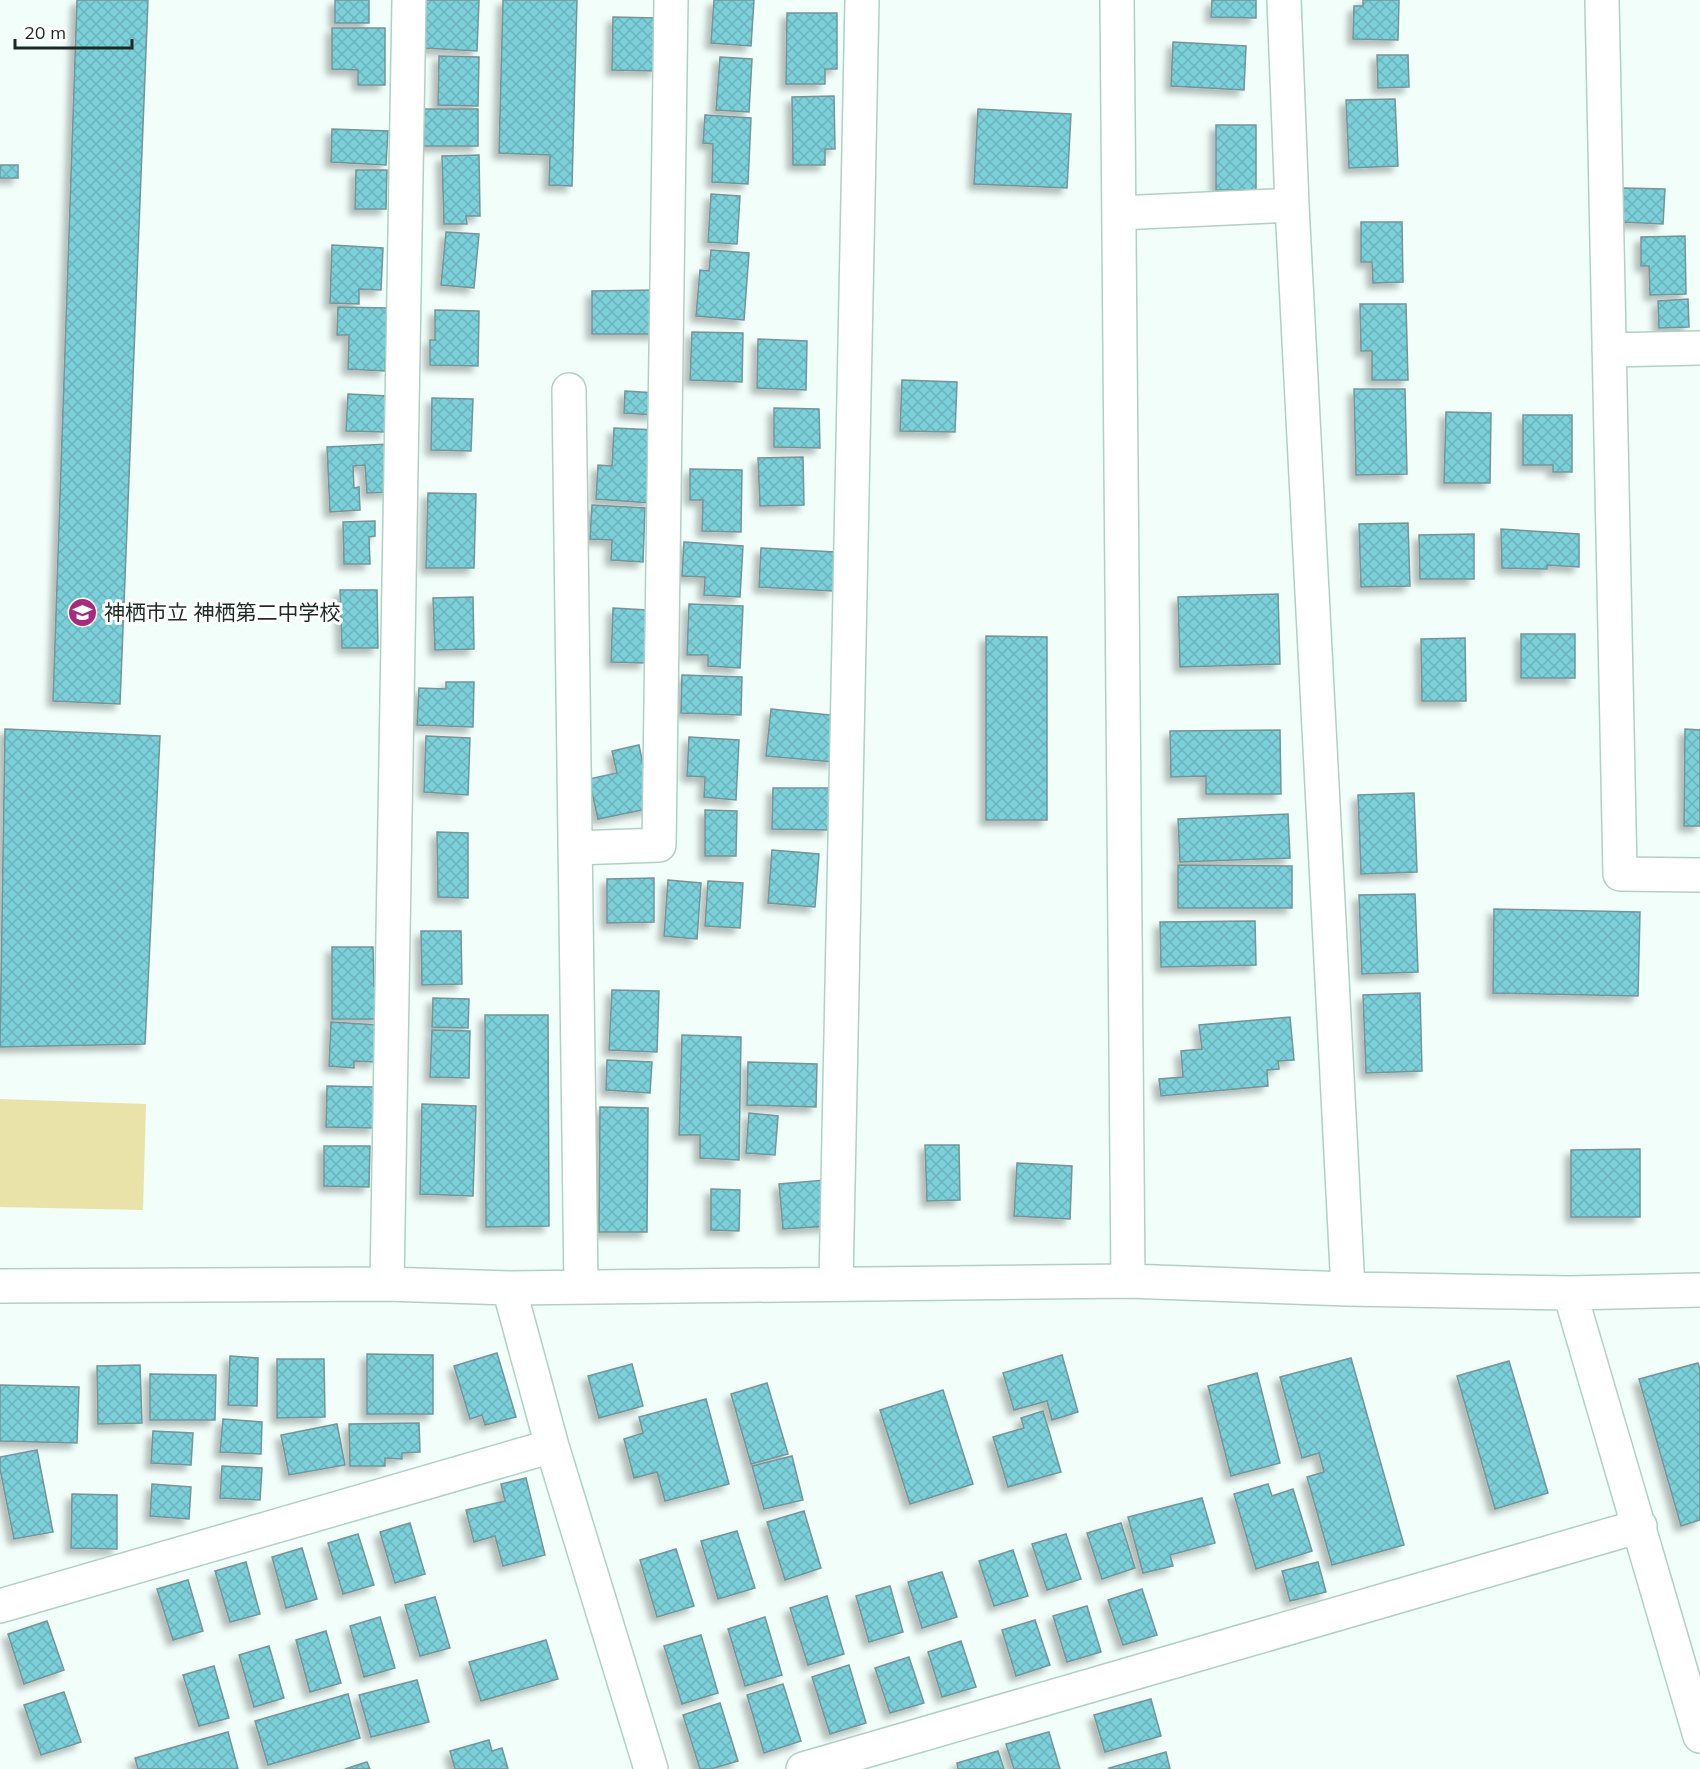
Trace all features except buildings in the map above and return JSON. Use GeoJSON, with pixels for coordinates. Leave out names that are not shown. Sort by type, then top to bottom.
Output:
{"type":"FeatureCollection","features":[{"type":"Feature","properties":{"kind":"street"},"geometry":{"type":"LineString","coordinates":[[387,1284],[409,0]]}},
{"type":"Feature","properties":{"kind":"street"},"geometry":{"type":"LineString","coordinates":[[575,848],[659,845],[671,0]]}},
{"type":"Feature","properties":{"kind":"street"},"geometry":{"type":"LineString","coordinates":[[836,1283],[862,0]]}},
{"type":"Feature","properties":{"kind":"street"},"geometry":{"type":"LineString","coordinates":[[1117,0],[1128,1281]]}},
{"type":"Feature","properties":{"kind":"street"},"geometry":{"type":"LineString","coordinates":[[1284,0],[1292,205],[1348,1289]]}},
{"type":"Feature","properties":{"kind":"street"},"geometry":{"type":"LineString","coordinates":[[1602,0],[1620,874],[1700,875]]}},
{"type":"Feature","properties":{"kind":"street"},"geometry":{"type":"LineString","coordinates":[[1119,213],[1292,205]]}},
{"type":"Feature","properties":{"kind":"street"},"geometry":{"type":"LineString","coordinates":[[1608,350],[1700,348]]}},
{"type":"Feature","properties":{"kind":"street"},"geometry":{"type":"LineString","coordinates":[[569,390],[581,1287]]}},
{"type":"Feature","properties":{"kind":"street"},"geometry":{"type":"LineString","coordinates":[[0,1286],[387,1284],[581,1287],[1128,1281],[1348,1289],[1570,1293],[1700,1290]]}},
{"type":"Feature","properties":{"kind":"street"},"geometry":{"type":"LineString","coordinates":[[509,1287],[552,1446],[651,1769]]}},
{"type":"Feature","properties":{"kind":"street"},"geometry":{"type":"LineString","coordinates":[[1570,1293],[1700,1736]]}},
{"type":"Feature","properties":{"kind":"street"},"geometry":{"type":"LineString","coordinates":[[0,1606],[552,1446]]}},
{"type":"Feature","properties":{"kind":"street"},"geometry":{"type":"LineString","coordinates":[[803,1769],[1640,1526]]}},
{"type":"Feature","properties":{"kind":"shaded area"},"geometry":{"type":"Polygon","coordinates":[[[0,1099],[146,1104],[143,1210],[0,1207],[0,1099]]]}},
{"type":"Feature","properties":{"kind":"place","name":"神栖市立 神栖第二中学校"},"geometry":{"type":"Point","coordinates":[83,613]}}]}
